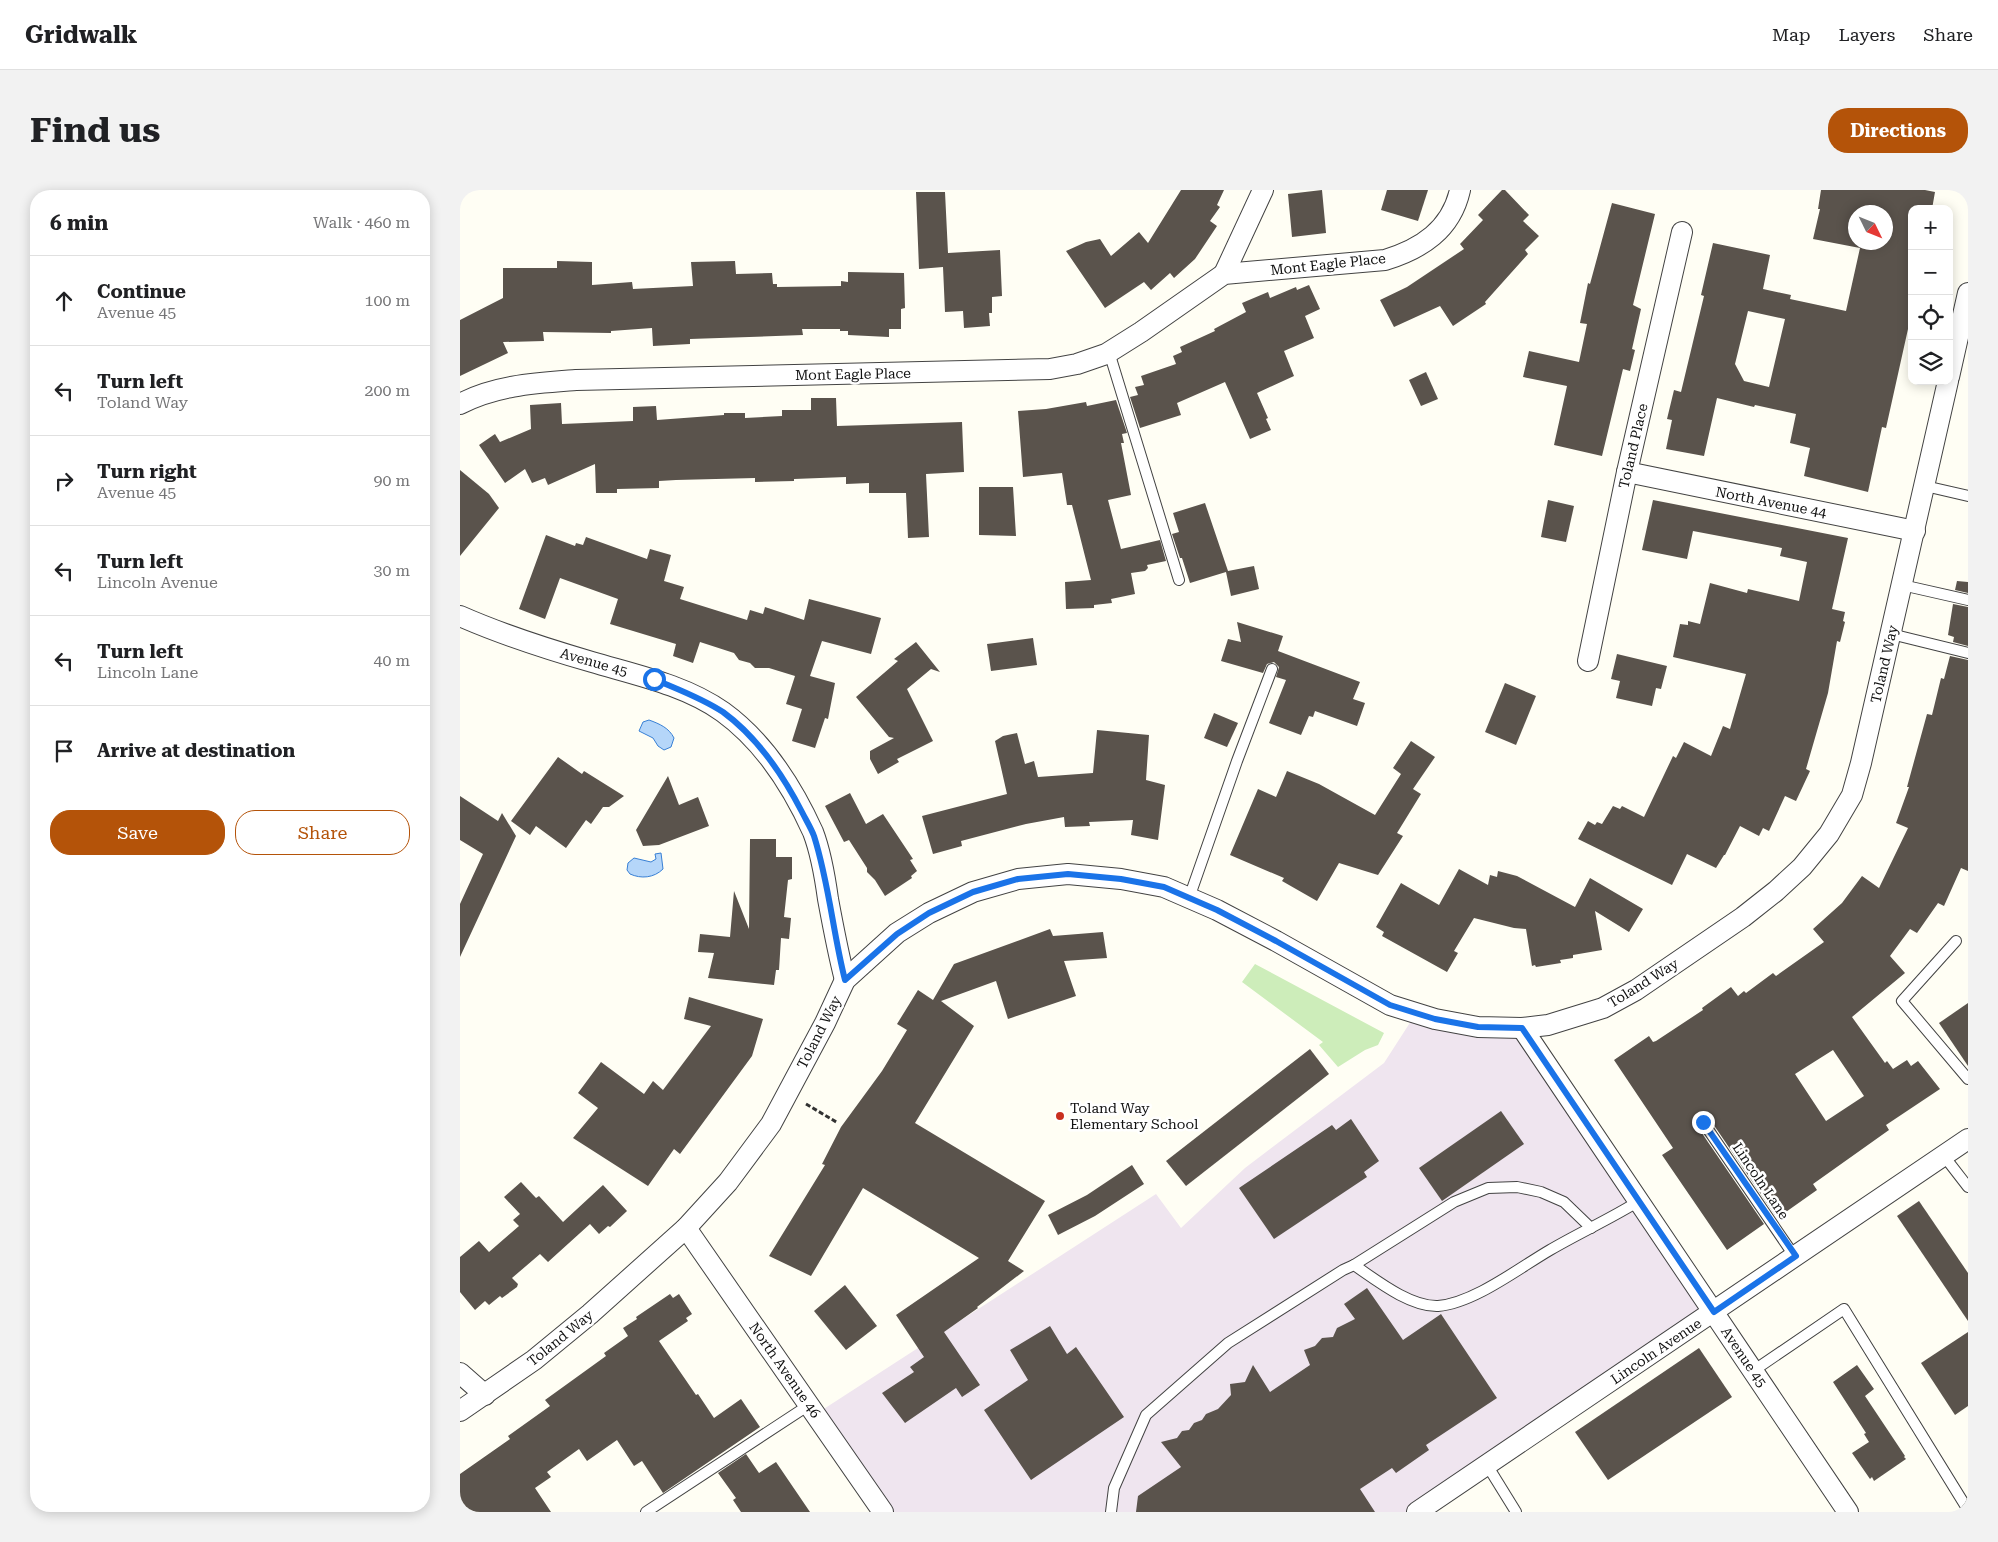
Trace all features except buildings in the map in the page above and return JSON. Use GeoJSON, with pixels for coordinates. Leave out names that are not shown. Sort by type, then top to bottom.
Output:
{"type":"FeatureCollection","features":[{"type":"Feature","properties":{"kind":"street"},"geometry":{"type":"LineString","coordinates":[[1224,274],[1262,190]]}},
{"type":"Feature","properties":{"kind":"street","name":"Mont Eagle Place"},"geometry":{"type":"LineString","coordinates":[[460,404],[496,390],[532,383],[576,380],[1050,369],[1077,364],[1109,352],[1224,274],[1385,260],[1406,253],[1422,244],[1437,232],[1452,214],[1460,190]]}},
{"type":"Feature","properties":{"kind":"street","name":"Toland Place"},"geometry":{"type":"LineString","coordinates":[[1588,661],[1626,472],[1682,232]]}},
{"type":"Feature","properties":{"kind":"street"},"geometry":{"type":"LineString","coordinates":[[1953,367],[1962,346],[1968,293]]}},
{"type":"Feature","properties":{"kind":"street","name":"Toland Way"},"geometry":{"type":"LineString","coordinates":[[460,1411],[534,1360],[590,1314],[686,1228],[728,1182],[771,1124],[825,1023],[845,980],[897,934],[929,913],[973,892],[1018,879],[1068,874],[1121,879],[1164,887],[1217,910],[1390,1005],[1435,1019],[1478,1027],[1522,1028],[1548,1025],[1603,1008],[1636,990],[1743,917],[1802,867],[1829,834],[1852,795],[1915,531],[1947,385]]}},
{"type":"Feature","properties":{"kind":"street","name":"North Avenue 44"},"geometry":{"type":"LineString","coordinates":[[1626,472],[1915,531]]}},
{"type":"Feature","properties":{"kind":"street","name":"Avenue 45"},"geometry":{"type":"LineString","coordinates":[[460,616],[538,646],[654,679],[722,711],[743,729],[767,756],[792,791],[813,834],[823,870],[837,950],[845,980]]}},
{"type":"Feature","properties":{"kind":"street","name":"Avenue 45"},"geometry":{"type":"LineString","coordinates":[[1522,1028],[1848,1512]]}},
{"type":"Feature","properties":{"kind":"street","name":"Lincoln Avenue"},"geometry":{"type":"LineString","coordinates":[[1417,1512],[1968,1139]]}},
{"type":"Feature","properties":{"kind":"street","name":"North Avenue 46"},"geometry":{"type":"LineString","coordinates":[[686,1228],[883,1512]]}},
{"type":"Feature","properties":{"kind":"street"},"geometry":{"type":"LineString","coordinates":[[460,1373],[485,1395]]}},
{"type":"Feature","properties":{"kind":"lane"},"geometry":{"type":"LineString","coordinates":[[1109,352],[1179,580]]}},
{"type":"Feature","properties":{"kind":"lane"},"geometry":{"type":"LineString","coordinates":[[1925,486],[1968,496]]}},
{"type":"Feature","properties":{"kind":"lane"},"geometry":{"type":"LineString","coordinates":[[1902,586],[1968,600]]}},
{"type":"Feature","properties":{"kind":"lane"},"geometry":{"type":"LineString","coordinates":[[1891,634],[1968,653]]}},
{"type":"Feature","properties":{"kind":"lane"},"geometry":{"type":"LineString","coordinates":[[1189,898],[1272,668]]}},
{"type":"Feature","properties":{"kind":"lane"},"geometry":{"type":"LineString","coordinates":[[1956,941],[1902,1001],[1968,1079]]}},
{"type":"Feature","properties":{"kind":"lane","name":"Lincoln Lane"},"geometry":{"type":"LineString","coordinates":[[1703,1122],[1796,1256]]}},
{"type":"Feature","properties":{"kind":"lane"},"geometry":{"type":"LineString","coordinates":[[1944,1156],[1968,1187]]}},
{"type":"Feature","properties":{"kind":"lane"},"geometry":{"type":"LineString","coordinates":[[1111,1512],[1114,1488],[1146,1415],[1228,1343],[1454,1202],[1488,1188],[1517,1187],[1541,1192],[1564,1202],[1591,1228]]}},
{"type":"Feature","properties":{"kind":"lane"},"geometry":{"type":"LineString","coordinates":[[1354,1265],[1388,1289],[1411,1300],[1438,1306],[1458,1301],[1484,1290],[1550,1250],[1639,1201]]}},
{"type":"Feature","properties":{"kind":"lane"},"geometry":{"type":"LineString","coordinates":[[1753,1371],[1844,1309],[1968,1510]]}},
{"type":"Feature","properties":{"kind":"lane"},"geometry":{"type":"LineString","coordinates":[[646,1512],[809,1405]]}},
{"type":"Feature","properties":{"kind":"lane"},"geometry":{"type":"LineString","coordinates":[[1487,1465],[1512,1511]]}},
{"type":"Feature","properties":{"kind":"path"},"geometry":{"type":"LineString","coordinates":[[802,1102],[838,1122]]}},
{"type":"Feature","properties":{"kind":"shaded area"},"geometry":{"type":"Polygon","coordinates":[[[1413,1018],[1518,1036],[1706,1312],[1409,1512],[885,1512],[816,1414],[1156,1194],[1181,1228],[1245,1168],[1384,1063],[1413,1018]]]}},
{"type":"Feature","properties":{"kind":"green space"},"geometry":{"type":"Polygon","coordinates":[[[1255,964],[1384,1033],[1378,1045],[1365,1050],[1338,1067],[1319,1045],[1323,1042],[1242,982],[1255,964]]]}},
{"type":"Feature","properties":{"kind":"water"},"geometry":{"type":"Polygon","coordinates":[[[649,720],[670,732],[674,738],[671,747],[664,750],[658,746],[653,738],[639,731],[643,722],[649,720]]]}},
{"type":"Feature","properties":{"kind":"water"},"geometry":{"type":"Polygon","coordinates":[[[661,853],[663,869],[656,874],[639,877],[630,874],[627,870],[628,863],[634,858],[651,862],[656,859],[655,854],[661,853]]]}},
{"type":"Feature","properties":{"kind":"place","name":"Toland Way Elementary School"},"geometry":{"type":"Point","coordinates":[1060,1116]}},
{"type":"Feature","properties":{"kind":"route"},"geometry":{"type":"LineString","coordinates":[[654,679],[722,711],[743,729],[767,756],[792,791],[813,834],[823,870],[837,950],[845,980],[897,934],[929,913],[973,892],[1018,879],[1068,874],[1121,879],[1164,887],[1217,910],[1390,1005],[1435,1019],[1478,1027],[1522,1028],[1714,1312],[1796,1256],[1703,1122]]}}]}
